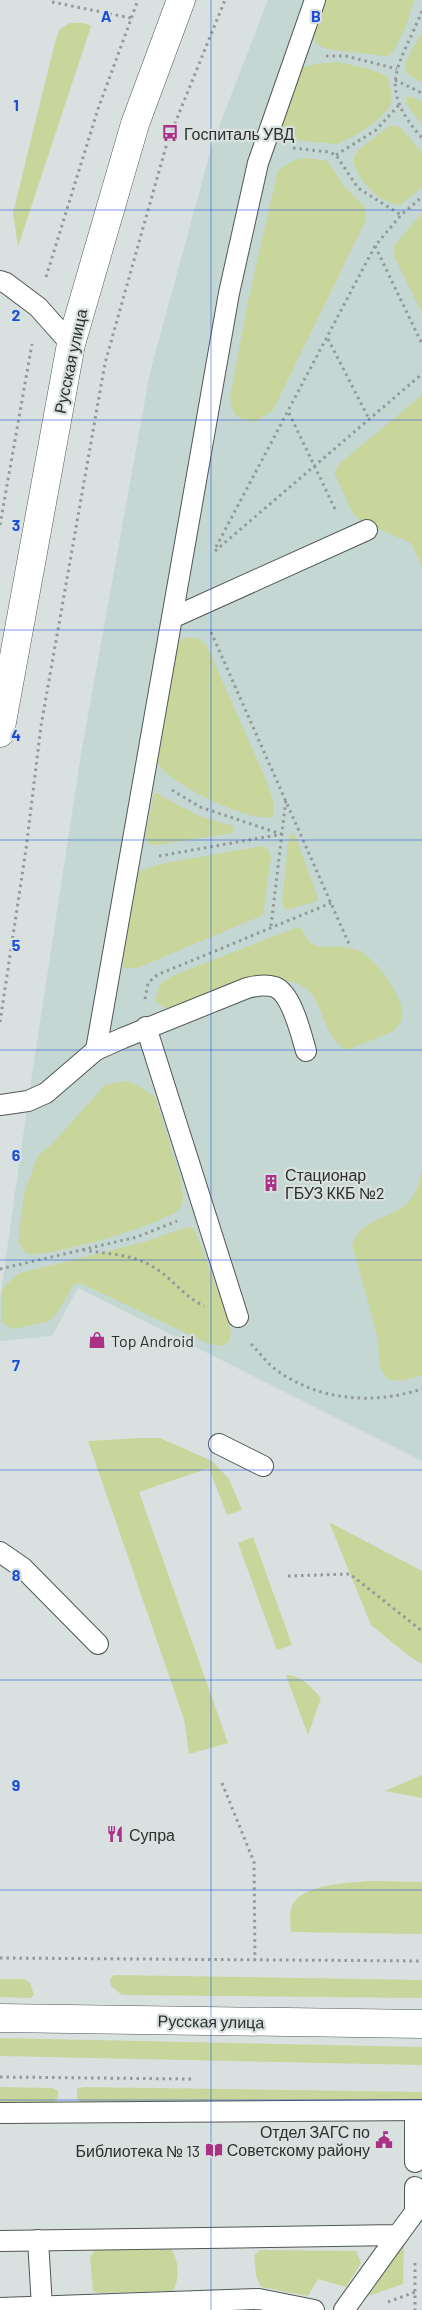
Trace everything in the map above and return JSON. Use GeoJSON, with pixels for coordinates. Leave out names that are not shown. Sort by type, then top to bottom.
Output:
{"type":"FeatureCollection","features":[{"type":"Feature","properties":{"kind":"street","name":"Русская улица"},"geometry":{"type":"LineString","coordinates":[[0,733],[71,344],[135,124],[181,0]]}},
{"type":"Feature","properties":{"kind":"street","name":"Русская улица"},"geometry":{"type":"LineString","coordinates":[[0,2018],[422,2024]]}},
{"type":"Feature","properties":{"kind":"lane"},"geometry":{"type":"LineString","coordinates":[[96,1050],[229,293],[258,163],[315,0]]}},
{"type":"Feature","properties":{"kind":"lane"},"geometry":{"type":"LineString","coordinates":[[0,281],[6,283],[38,307],[71,344]]}},
{"type":"Feature","properties":{"kind":"lane"},"geometry":{"type":"LineString","coordinates":[[172,618],[367,530]]}},
{"type":"Feature","properties":{"kind":"lane"},"geometry":{"type":"LineString","coordinates":[[0,1105],[28,1101],[46,1093],[96,1050],[146,1027],[247,988],[263,985],[276,988],[287,997],[306,1050]]}},
{"type":"Feature","properties":{"kind":"lane"},"geometry":{"type":"LineString","coordinates":[[146,1027],[238,1318]]}},
{"type":"Feature","properties":{"kind":"lane"},"geometry":{"type":"LineString","coordinates":[[219,1444],[263,1466]]}},
{"type":"Feature","properties":{"kind":"lane"},"geometry":{"type":"LineString","coordinates":[[0,1552],[23,1568],[98,1644]]}},
{"type":"Feature","properties":{"kind":"lane"},"geometry":{"type":"LineString","coordinates":[[0,2112],[419,2110],[415,2162]]}},
{"type":"Feature","properties":{"kind":"lane"},"geometry":{"type":"LineString","coordinates":[[344,2310],[415,2212],[415,2187]]}},
{"type":"Feature","properties":{"kind":"lane"},"geometry":{"type":"LineString","coordinates":[[0,2241],[398,2235]]}},
{"type":"Feature","properties":{"kind":"lane"},"geometry":{"type":"LineString","coordinates":[[38,2240],[42,2307]]}},
{"type":"Feature","properties":{"kind":"lane"},"geometry":{"type":"LineString","coordinates":[[0,2308],[117,2307],[260,2299],[314,2310]]}},
{"type":"Feature","properties":{"kind":"path"},"geometry":{"type":"LineString","coordinates":[[0,1022],[26,849],[41,726],[106,363],[167,143],[225,0]]}},
{"type":"Feature","properties":{"kind":"path"},"geometry":{"type":"LineString","coordinates":[[52,2],[131,18]]}},
{"type":"Feature","properties":{"kind":"path"},"geometry":{"type":"LineString","coordinates":[[422,11],[400,58],[395,80],[399,105],[406,121],[422,138]]}},
{"type":"Feature","properties":{"kind":"path"},"geometry":{"type":"LineString","coordinates":[[292,63],[313,57],[346,56],[397,69]]}},
{"type":"Feature","properties":{"kind":"path"},"geometry":{"type":"LineString","coordinates":[[395,80],[422,93]]}},
{"type":"Feature","properties":{"kind":"path"},"geometry":{"type":"LineString","coordinates":[[336,155],[376,130],[399,105]]}},
{"type":"Feature","properties":{"kind":"path"},"geometry":{"type":"LineString","coordinates":[[265,145],[330,152],[336,155],[358,188],[401,215]]}},
{"type":"Feature","properties":{"kind":"path"},"geometry":{"type":"LineString","coordinates":[[422,197],[401,215],[374,246],[213,553],[422,374]]}},
{"type":"Feature","properties":{"kind":"path"},"geometry":{"type":"LineString","coordinates":[[374,246],[422,344]]}},
{"type":"Feature","properties":{"kind":"path"},"geometry":{"type":"LineString","coordinates":[[327,338],[369,419]]}},
{"type":"Feature","properties":{"kind":"path"},"geometry":{"type":"LineString","coordinates":[[288,412],[333,506]]}},
{"type":"Feature","properties":{"kind":"path"},"geometry":{"type":"LineString","coordinates":[[200,606],[349,944]]}},
{"type":"Feature","properties":{"kind":"path"},"geometry":{"type":"LineString","coordinates":[[146,769],[180,797],[200,807],[282,834]]}},
{"type":"Feature","properties":{"kind":"path"},"geometry":{"type":"LineString","coordinates":[[272,926],[286,798]]}},
{"type":"Feature","properties":{"kind":"path"},"geometry":{"type":"LineString","coordinates":[[129,861],[282,834]]}},
{"type":"Feature","properties":{"kind":"path"},"geometry":{"type":"LineString","coordinates":[[146,1027],[144,992],[148,983],[157,975],[331,902]]}},
{"type":"Feature","properties":{"kind":"path"},"geometry":{"type":"LineString","coordinates":[[0,1269],[137,1236],[204,1211]]}},
{"type":"Feature","properties":{"kind":"path"},"geometry":{"type":"LineString","coordinates":[[83,1250],[133,1258],[156,1268],[195,1302],[226,1317],[238,1318],[248,1340],[274,1368],[316,1391],[352,1399],[404,1395],[422,1389]]}},
{"type":"Feature","properties":{"kind":"path"},"geometry":{"type":"LineString","coordinates":[[288,1576],[350,1574],[422,1631]]}},
{"type":"Feature","properties":{"kind":"path"},"geometry":{"type":"LineString","coordinates":[[222,1783],[254,1862],[255,1960]]}},
{"type":"Feature","properties":{"kind":"path"},"geometry":{"type":"LineString","coordinates":[[0,1958],[422,1961]]}},
{"type":"Feature","properties":{"kind":"shaded area"},"geometry":{"type":"Polygon","coordinates":[[[268,0],[422,0],[422,1461],[78,1288],[52,1336],[0,1341],[0,1299],[81,754],[150,372],[213,142],[268,0]]]}},
{"type":"Feature","properties":{"kind":"green space"},"geometry":{"type":"Polygon","coordinates":[[[326,0],[414,0],[402,36],[390,55],[385,56],[326,49],[317,44],[313,35],[326,0]]]}},
{"type":"Feature","properties":{"kind":"green space"},"geometry":{"type":"Polygon","coordinates":[[[70,23],[83,23],[91,26],[18,247],[13,213],[55,42],[60,29],[70,23]]]}},
{"type":"Feature","properties":{"kind":"green space"},"geometry":{"type":"Polygon","coordinates":[[[422,32],[422,82],[409,75],[405,70],[406,61],[422,32]]]}},
{"type":"Feature","properties":{"kind":"green space"},"geometry":{"type":"Polygon","coordinates":[[[338,62],[369,69],[388,76],[392,97],[388,109],[376,122],[336,144],[285,139],[280,135],[281,120],[297,70],[315,64],[338,62]]]}},
{"type":"Feature","properties":{"kind":"green space"},"geometry":{"type":"Polygon","coordinates":[[[411,96],[422,102],[422,125],[406,103],[406,98],[411,96]]]}},
{"type":"Feature","properties":{"kind":"green space"},"geometry":{"type":"Polygon","coordinates":[[[395,125],[402,129],[422,153],[422,187],[400,205],[384,200],[370,189],[364,183],[353,161],[358,150],[388,127],[395,125]]]}},
{"type":"Feature","properties":{"kind":"green space"},"geometry":{"type":"Polygon","coordinates":[[[309,158],[328,161],[343,185],[365,207],[366,220],[273,410],[255,422],[249,421],[237,416],[232,408],[230,397],[248,301],[278,170],[295,160],[309,158]]]}},
{"type":"Feature","properties":{"kind":"green space"},"geometry":{"type":"Polygon","coordinates":[[[422,213],[422,313],[394,256],[394,246],[422,213]]]}},
{"type":"Feature","properties":{"kind":"green space"},"geometry":{"type":"Polygon","coordinates":[[[422,395],[422,567],[411,543],[361,521],[353,514],[334,472],[339,464],[422,395]]]}},
{"type":"Feature","properties":{"kind":"green space"},"geometry":{"type":"Polygon","coordinates":[[[184,638],[197,638],[206,644],[266,780],[273,801],[273,817],[248,814],[215,802],[183,785],[160,766],[157,759],[175,655],[178,642],[184,638]]]}},
{"type":"Feature","properties":{"kind":"green space"},"geometry":{"type":"Polygon","coordinates":[[[154,793],[199,816],[233,826],[233,833],[156,845],[148,844],[145,838],[154,793]]]}},
{"type":"Feature","properties":{"kind":"green space"},"geometry":{"type":"Polygon","coordinates":[[[291,833],[296,837],[318,899],[287,910],[282,902],[288,843],[291,833]]]}},
{"type":"Feature","properties":{"kind":"green space"},"geometry":{"type":"Polygon","coordinates":[[[262,846],[267,848],[271,857],[263,915],[137,968],[124,968],[122,954],[136,880],[140,871],[161,864],[262,846]]]}},
{"type":"Feature","properties":{"kind":"green space"},"geometry":{"type":"Polygon","coordinates":[[[298,927],[302,929],[311,943],[316,946],[351,948],[374,963],[394,989],[402,1007],[402,1021],[392,1032],[347,1050],[332,1036],[310,992],[301,985],[290,981],[279,980],[255,984],[176,1007],[166,1008],[155,1001],[160,984],[172,976],[298,927]]]}},
{"type":"Feature","properties":{"kind":"green space"},"geometry":{"type":"Polygon","coordinates":[[[125,1081],[137,1085],[155,1097],[181,1180],[183,1197],[181,1207],[156,1222],[109,1238],[60,1250],[30,1254],[26,1252],[19,1241],[19,1231],[25,1190],[38,1156],[53,1143],[105,1085],[125,1081]]]}},
{"type":"Feature","properties":{"kind":"green space"},"geometry":{"type":"Polygon","coordinates":[[[422,1172],[422,1375],[402,1381],[387,1379],[380,1367],[377,1334],[352,1245],[357,1235],[372,1222],[406,1205],[415,1192],[422,1172]]]}},
{"type":"Feature","properties":{"kind":"green space"},"geometry":{"type":"Polygon","coordinates":[[[187,1227],[193,1228],[196,1233],[228,1318],[231,1331],[229,1341],[226,1344],[215,1345],[207,1343],[80,1283],[73,1285],[60,1309],[47,1322],[12,1329],[1,1322],[2,1289],[18,1274],[141,1243],[187,1227]]]}},
{"type":"Feature","properties":{"kind":"green space"},"geometry":{"type":"Polygon","coordinates":[[[160,1438],[212,1461],[229,1479],[242,1510],[227,1515],[209,1468],[139,1492],[228,1743],[189,1754],[184,1719],[88,1441],[160,1438]]]}},
{"type":"Feature","properties":{"kind":"green space"},"geometry":{"type":"Polygon","coordinates":[[[329,1522],[422,1571],[422,1664],[371,1625],[329,1522]]]}},
{"type":"Feature","properties":{"kind":"green space"},"geometry":{"type":"Polygon","coordinates":[[[253,1537],[292,1645],[277,1650],[238,1543],[253,1537]]]}},
{"type":"Feature","properties":{"kind":"green space"},"geometry":{"type":"Polygon","coordinates":[[[286,1675],[302,1680],[321,1698],[308,1735],[286,1675]]]}},
{"type":"Feature","properties":{"kind":"green space"},"geometry":{"type":"Polygon","coordinates":[[[422,1775],[422,1798],[385,1791],[422,1775]]]}},
{"type":"Feature","properties":{"kind":"green space"},"geometry":{"type":"Polygon","coordinates":[[[372,1881],[422,1882],[422,1934],[291,1932],[291,1909],[296,1900],[304,1894],[326,1886],[372,1881]]]}},
{"type":"Feature","properties":{"kind":"green space"},"geometry":{"type":"Polygon","coordinates":[[[114,1975],[422,1980],[422,1998],[122,1995],[111,1986],[110,1979],[114,1975]]]}},
{"type":"Feature","properties":{"kind":"green space"},"geometry":{"type":"Polygon","coordinates":[[[0,1979],[24,1979],[30,1983],[34,1995],[31,1998],[0,1997],[0,1979]]]}},
{"type":"Feature","properties":{"kind":"green space"},"geometry":{"type":"Polygon","coordinates":[[[0,2038],[422,2047],[422,2065],[0,2056],[0,2038]]]}},
{"type":"Feature","properties":{"kind":"green space"},"geometry":{"type":"Polygon","coordinates":[[[0,2087],[52,2088],[58,2091],[58,2097],[54,2102],[0,2102],[0,2087]]]}},
{"type":"Feature","properties":{"kind":"green space"},"geometry":{"type":"Polygon","coordinates":[[[83,2087],[422,2092],[422,2101],[81,2102],[77,2099],[77,2089],[83,2087]]]}},
{"type":"Feature","properties":{"kind":"green space"},"geometry":{"type":"Polygon","coordinates":[[[404,2244],[403,2284],[368,2296],[404,2244]]]}},
{"type":"Feature","properties":{"kind":"green space"},"geometry":{"type":"Polygon","coordinates":[[[171,2249],[176,2259],[178,2270],[177,2281],[173,2291],[99,2293],[93,2291],[90,2257],[95,2250],[171,2249]]]}},
{"type":"Feature","properties":{"kind":"green space"},"geometry":{"type":"Polygon","coordinates":[[[260,2250],[356,2251],[361,2263],[346,2287],[318,2279],[308,2296],[261,2287],[256,2276],[254,2255],[260,2250]]]}},
{"type":"Feature","properties":{"kind":"place","name":"Госпиталь УВД"},"geometry":{"type":"Point","coordinates":[170,133]}},
{"type":"Feature","properties":{"kind":"place","name":"Стационар ГБУЗ ККБ №2"},"geometry":{"type":"Point","coordinates":[271,1183]}},
{"type":"Feature","properties":{"kind":"place","name":"Top Android"},"geometry":{"type":"Point","coordinates":[97,1340]}},
{"type":"Feature","properties":{"kind":"place","name":"Супра"},"geometry":{"type":"Point","coordinates":[115,1834]}},
{"type":"Feature","properties":{"kind":"place","name":"Отдел ЗАГС по Советскому району"},"geometry":{"type":"Point","coordinates":[384,2140]}},
{"type":"Feature","properties":{"kind":"place","name":"Библиотека № 13"},"geometry":{"type":"Point","coordinates":[214,2150]}}]}
